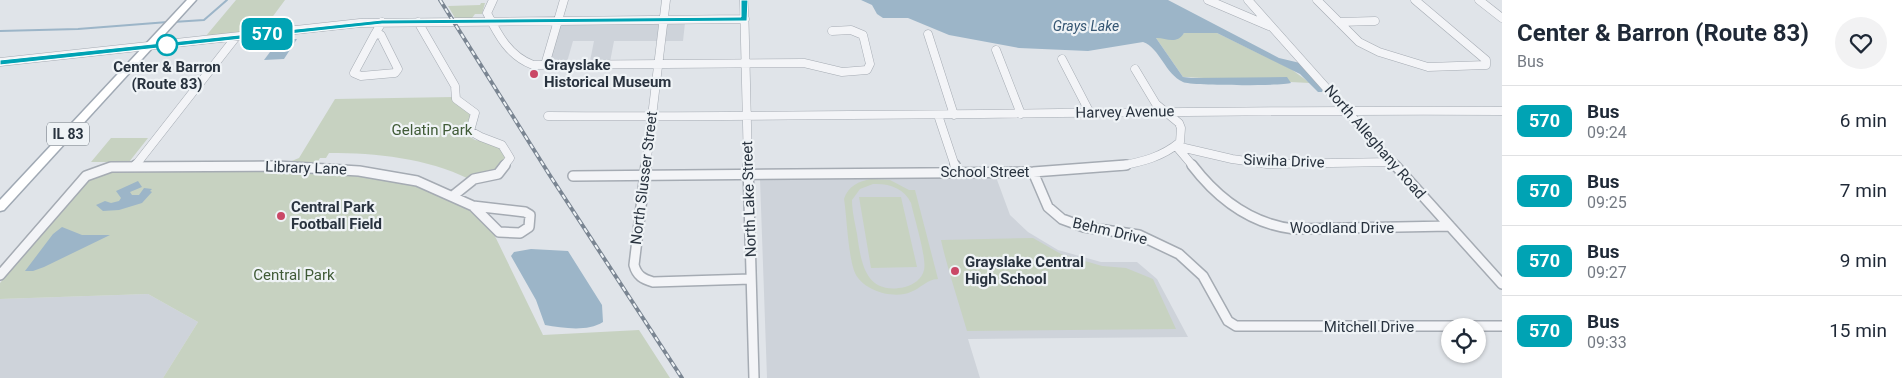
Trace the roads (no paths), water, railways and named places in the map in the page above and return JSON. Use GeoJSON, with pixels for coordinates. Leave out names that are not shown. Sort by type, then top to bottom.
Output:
{"type":"FeatureCollection","features":[{"type":"Feature","properties":{"kind":"main road","name":"IL 83"},"geometry":{"type":"LineString","coordinates":[[0,207],[192,0]]}},
{"type":"Feature","properties":{"kind":"street"},"geometry":{"type":"LineString","coordinates":[[493,0],[487,13],[516,57],[528,64],[808,63],[837,72],[867,70],[870,64],[863,35],[851,30],[832,31]]}},
{"type":"Feature","properties":{"kind":"street"},"geometry":{"type":"LineString","coordinates":[[545,65],[564,0]]}},
{"type":"Feature","properties":{"kind":"street","name":"North Slusser Street"},"geometry":{"type":"LineString","coordinates":[[666,0],[634,265],[639,277],[653,282],[751,279]]}},
{"type":"Feature","properties":{"kind":"street","name":"North Lake Street"},"geometry":{"type":"LineString","coordinates":[[744,0],[754,378]]}},
{"type":"Feature","properties":{"kind":"street"},"geometry":{"type":"LineString","coordinates":[[1208,0],[1272,27]]}},
{"type":"Feature","properties":{"kind":"street","name":"North Alleghany Road"},"geometry":{"type":"LineString","coordinates":[[1248,0],[1502,284]]}},
{"type":"Feature","properties":{"kind":"street"},"geometry":{"type":"LineString","coordinates":[[1317,0],[1359,42],[1373,50],[1414,64],[1428,66],[1479,67],[1486,65],[1487,62],[1415,0]]}},
{"type":"Feature","properties":{"kind":"street"},"geometry":{"type":"LineString","coordinates":[[1479,0],[1502,18]]}},
{"type":"Feature","properties":{"kind":"street"},"geometry":{"type":"LineString","coordinates":[[1,63],[382,22],[745,20]]}},
{"type":"Feature","properties":{"kind":"street"},"geometry":{"type":"LineString","coordinates":[[1339,22],[1374,21]]}},
{"type":"Feature","properties":{"kind":"street"},"geometry":{"type":"LineString","coordinates":[[374,34],[381,35],[398,71],[388,75],[361,76],[354,73],[354,70],[374,34],[382,22]]}},
{"type":"Feature","properties":{"kind":"street"},"geometry":{"type":"LineString","coordinates":[[418,22],[455,86],[456,99],[475,113],[470,130],[474,135],[501,143],[507,148],[510,158],[498,174],[474,179],[454,195]]}},
{"type":"Feature","properties":{"kind":"street"},"geometry":{"type":"LineString","coordinates":[[928,34],[954,115]]}},
{"type":"Feature","properties":{"kind":"street"},"geometry":{"type":"LineString","coordinates":[[134,167],[236,37]]}},
{"type":"Feature","properties":{"kind":"street"},"geometry":{"type":"LineString","coordinates":[[996,50],[1021,114]]}},
{"type":"Feature","properties":{"kind":"street"},"geometry":{"type":"LineString","coordinates":[[1062,59],[1090,113]]}},
{"type":"Feature","properties":{"kind":"street"},"geometry":{"type":"LineString","coordinates":[[1135,69],[1161,109],[1174,116],[1181,128],[1182,135],[1176,146]]}},
{"type":"Feature","properties":{"kind":"street","name":"Harvey Avenue"},"geometry":{"type":"LineString","coordinates":[[548,116],[954,115],[1502,110]]}},
{"type":"Feature","properties":{"kind":"street"},"geometry":{"type":"LineString","coordinates":[[938,115],[957,172]]}},
{"type":"Feature","properties":{"kind":"street","name":"Siwiha Drive"},"geometry":{"type":"LineString","coordinates":[[1176,146],[1232,159],[1267,164],[1394,162]]}},
{"type":"Feature","properties":{"kind":"street","name":"School Street"},"geometry":{"type":"LineString","coordinates":[[573,176],[1100,170],[1128,165],[1162,154],[1176,146]]}},
{"type":"Feature","properties":{"kind":"street","name":"Woodland Drive"},"geometry":{"type":"LineString","coordinates":[[1176,146],[1219,194],[1242,212],[1269,226],[1294,229],[1450,226]]}},
{"type":"Feature","properties":{"kind":"street","name":"Library Lane"},"geometry":{"type":"LineString","coordinates":[[0,275],[86,176],[101,169],[277,166],[347,169],[417,181],[454,195],[472,206],[499,232],[520,234],[531,223],[530,215],[525,212],[472,206]]}},
{"type":"Feature","properties":{"kind":"street","name":"Behm Drive"},"geometry":{"type":"LineString","coordinates":[[1033,172],[1048,207],[1062,219],[1084,227],[1139,236],[1180,254],[1203,276],[1228,321],[1236,326]]}},
{"type":"Feature","properties":{"kind":"street","name":"Mitchell Drive"},"geometry":{"type":"LineString","coordinates":[[1236,326],[1502,326]]}},
{"type":"Feature","properties":{"kind":"water","name":"Grays Lake"},"geometry":{"type":"Polygon","coordinates":[[[861,0],[1168,0],[1279,58],[1300,63],[1327,92],[1318,92],[1300,74],[1217,33],[1184,33],[1181,37],[1174,40],[1156,38],[1183,77],[1287,77],[1291,83],[1237,85],[1183,82],[1172,73],[1149,45],[1143,42],[1088,51],[1019,48],[949,35],[908,18],[883,18],[877,14],[872,5],[861,0]]]}},
{"type":"Feature","properties":{"kind":"water"},"geometry":{"type":"Polygon","coordinates":[[[289,39],[297,39],[284,59],[264,60],[276,44],[289,39]]]}},
{"type":"Feature","properties":{"kind":"water"},"geometry":{"type":"Polygon","coordinates":[[[138,181],[142,187],[130,192],[132,195],[139,195],[144,188],[152,189],[150,191],[152,192],[142,203],[119,210],[103,211],[96,205],[105,201],[111,203],[119,201],[121,198],[116,191],[138,181]]]}},
{"type":"Feature","properties":{"kind":"water"},"geometry":{"type":"Polygon","coordinates":[[[62,227],[82,235],[110,235],[44,267],[33,271],[25,271],[53,234],[62,227]]]}},
{"type":"Feature","properties":{"kind":"water"},"geometry":{"type":"Polygon","coordinates":[[[531,249],[568,251],[602,305],[603,322],[582,328],[545,325],[536,300],[511,256],[514,252],[531,249]]]}},
{"type":"Feature","properties":{"kind":"waterway"},"geometry":{"type":"LineString","coordinates":[[173,22],[204,20],[227,0]]}},
{"type":"Feature","properties":{"kind":"waterway"},"geometry":{"type":"LineString","coordinates":[[0,31],[78,29],[168,22]]}},
{"type":"Feature","properties":{"kind":"railway"},"geometry":{"type":"LineString","coordinates":[[440,0],[549,174],[682,378]]}},
{"type":"Feature","properties":{"kind":"place","name":"Center & Barron (Route 83)"},"geometry":{"type":"Point","coordinates":[167,45]}},
{"type":"Feature","properties":{"kind":"place","name":"Grayslake Historical Museum"},"geometry":{"type":"Point","coordinates":[534,74]}},
{"type":"Feature","properties":{"kind":"place","name":"Central Park Football Field"},"geometry":{"type":"Point","coordinates":[281,216]}},
{"type":"Feature","properties":{"kind":"place","name":"Grayslake Central High School"},"geometry":{"type":"Point","coordinates":[955,271]}},
{"type":"Feature","properties":{"kind":"park label","name":"Gelatin Park"},"geometry":{"type":"Point","coordinates":[432,130]}},
{"type":"Feature","properties":{"kind":"park label","name":"Central Park"},"geometry":{"type":"Point","coordinates":[294,275]}}]}
